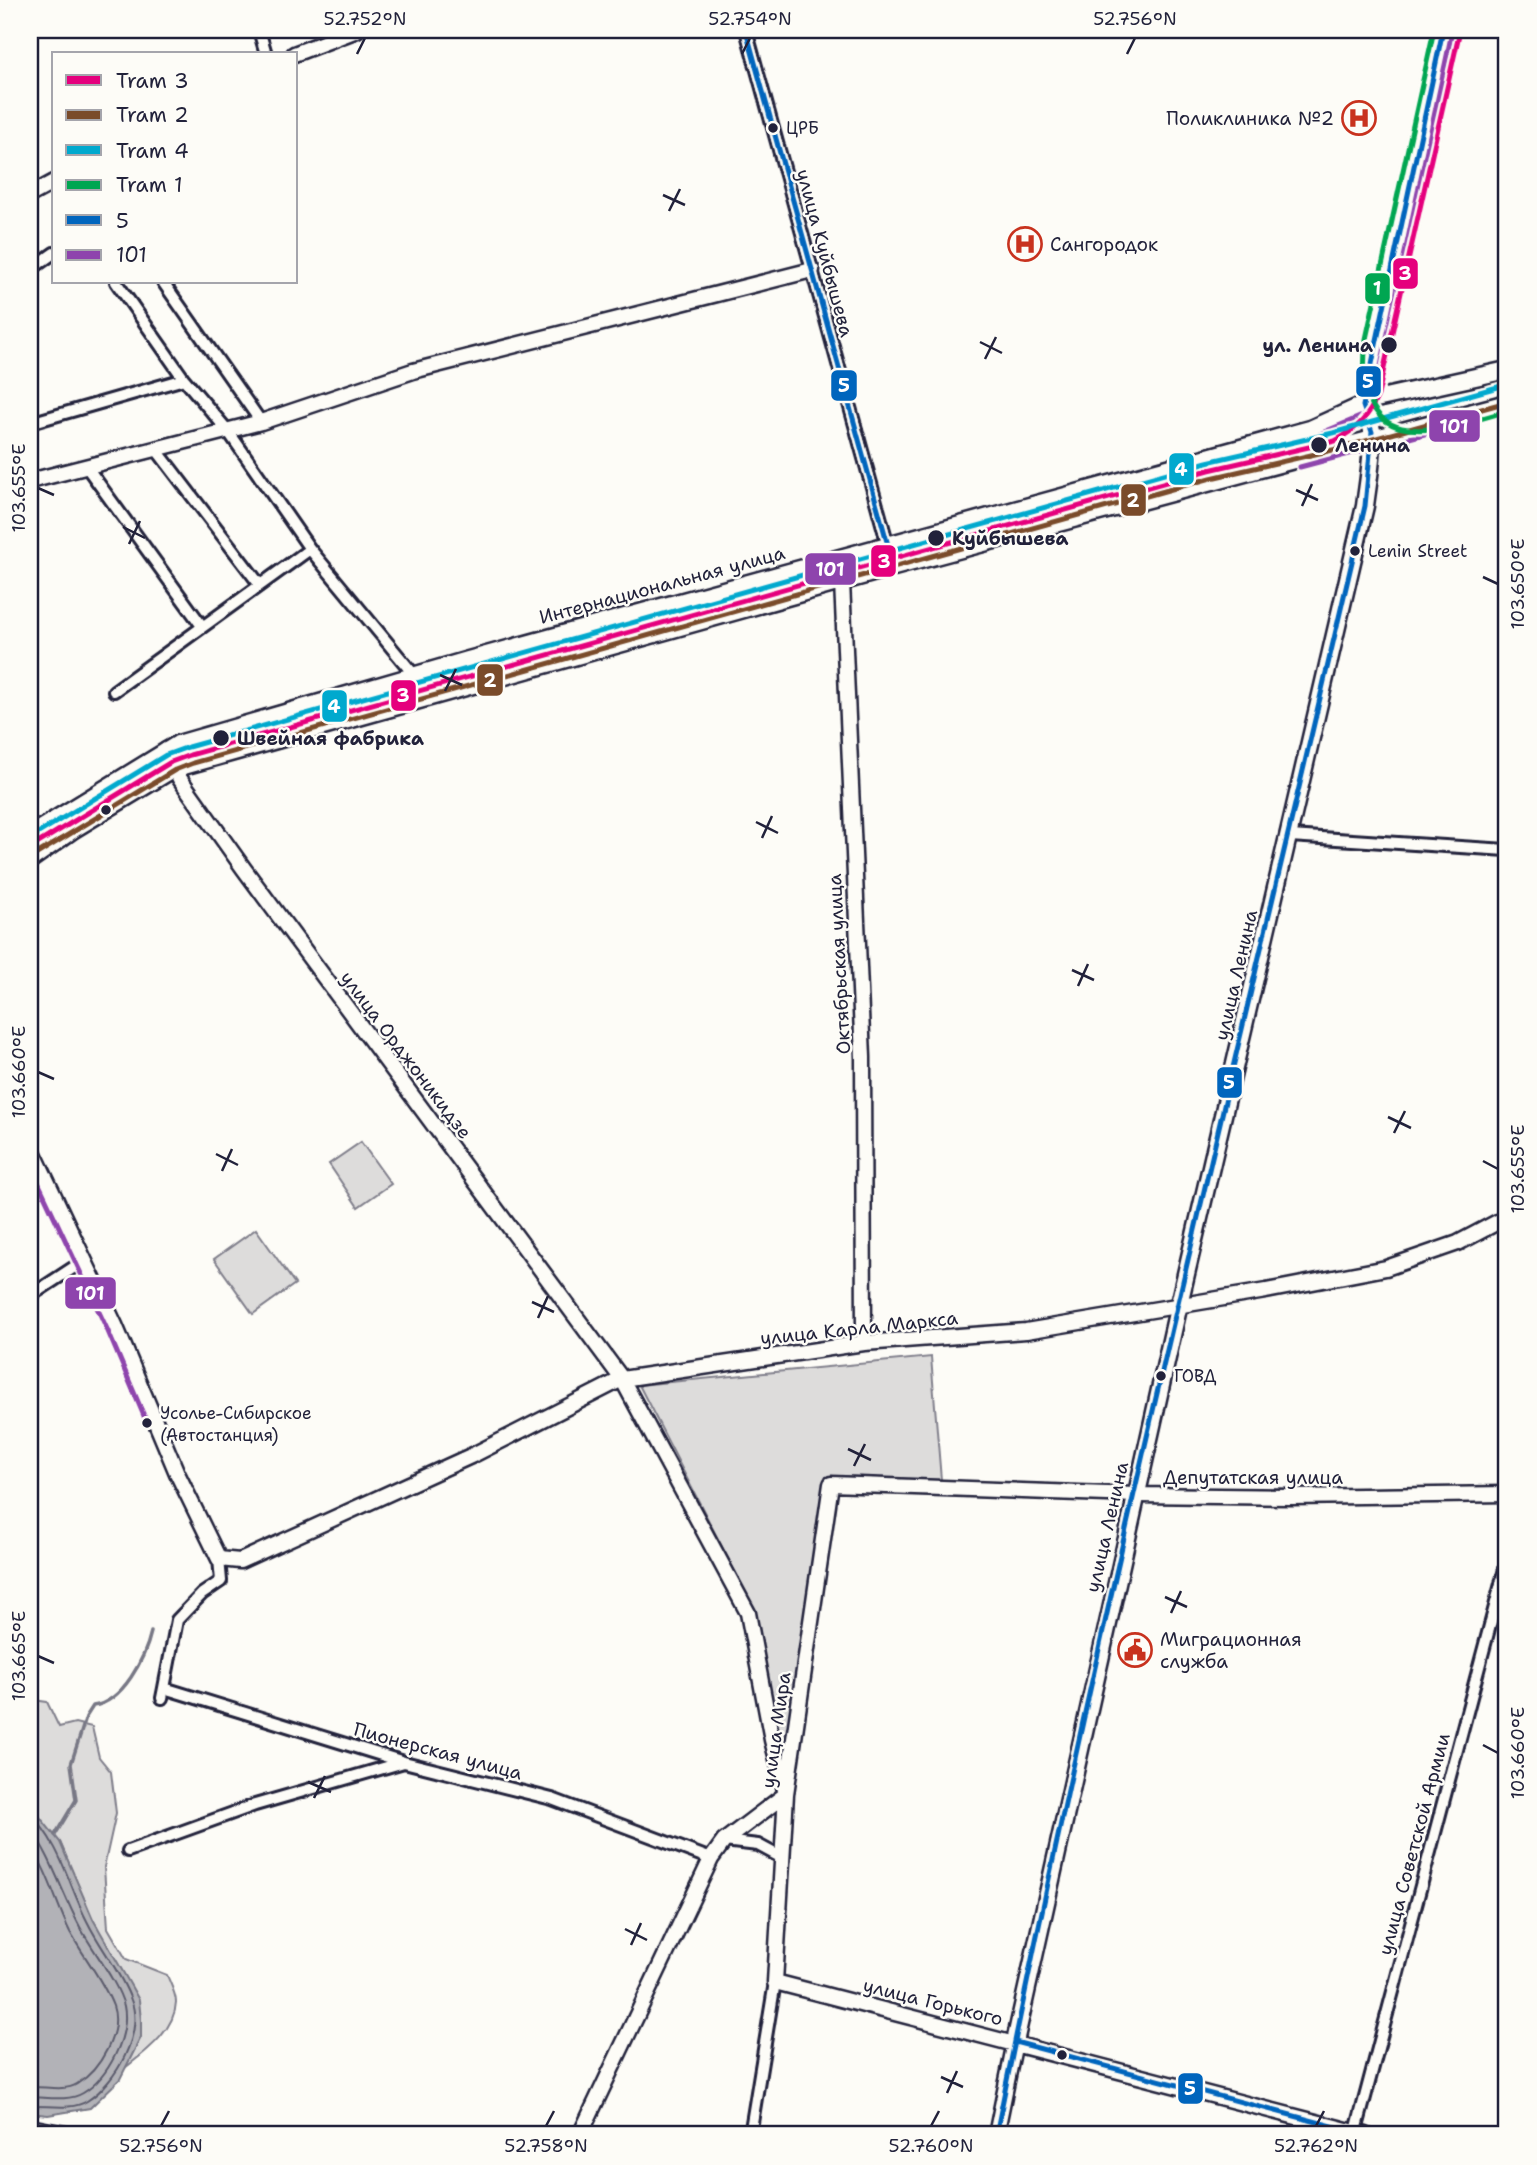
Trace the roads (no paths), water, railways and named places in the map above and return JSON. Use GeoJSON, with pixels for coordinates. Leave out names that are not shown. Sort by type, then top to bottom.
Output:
{"type":"FeatureCollection","features":[{"type":"Feature","properties":{"kind":"main road","name":"Интернациональная улица"},"geometry":{"type":"LineString","coordinates":[[30,835],[166,750],[415,676],[1310,429],[1376,399],[1507,370]]}},
{"type":"Feature","properties":{"kind":"main road"},"geometry":{"type":"LineString","coordinates":[[30,860],[74,829],[173,769],[894,567],[1507,403]]}},
{"type":"Feature","properties":{"kind":"main road","name":"улица Ленина"},"geometry":{"type":"LineString","coordinates":[[1015,2042],[1179,1304],[1365,506],[1373,440],[1372,425],[1363,413],[1363,406]]}},
{"type":"Feature","properties":{"kind":"street"},"geometry":{"type":"LineString","coordinates":[[259,30],[265,52]]}},
{"type":"Feature","properties":{"kind":"street"},"geometry":{"type":"LineString","coordinates":[[298,52],[356,30]]}},
{"type":"Feature","properties":{"kind":"street","name":"улица Куйбышева"},"geometry":{"type":"LineString","coordinates":[[746,30],[894,567]]}},
{"type":"Feature","properties":{"kind":"street","name":"улица Ленина"},"geometry":{"type":"LineString","coordinates":[[1363,406],[1443,30]]}},
{"type":"Feature","properties":{"kind":"street"},"geometry":{"type":"LineString","coordinates":[[30,195],[52,183]]}},
{"type":"Feature","properties":{"kind":"street"},"geometry":{"type":"LineString","coordinates":[[30,270],[52,254]]}},
{"type":"Feature","properties":{"kind":"street"},"geometry":{"type":"LineString","coordinates":[[30,481],[261,422],[413,371],[812,270]]}},
{"type":"Feature","properties":{"kind":"street"},"geometry":{"type":"LineString","coordinates":[[117,284],[184,379],[228,431],[310,550],[415,676]]}},
{"type":"Feature","properties":{"kind":"street"},"geometry":{"type":"LineString","coordinates":[[164,284],[261,422]]}},
{"type":"Feature","properties":{"kind":"street"},"geometry":{"type":"LineString","coordinates":[[30,423],[184,379]]}},
{"type":"Feature","properties":{"kind":"street"},"geometry":{"type":"LineString","coordinates":[[156,449],[260,585]]}},
{"type":"Feature","properties":{"kind":"street"},"geometry":{"type":"LineString","coordinates":[[86,466],[202,626]]}},
{"type":"Feature","properties":{"kind":"street"},"geometry":{"type":"LineString","coordinates":[[114,691],[310,550]]}},
{"type":"Feature","properties":{"kind":"street","name":"Октябрьская улица"},"geometry":{"type":"LineString","coordinates":[[842,583],[863,1057],[864,1343]]}},
{"type":"Feature","properties":{"kind":"street","name":"улица Орджоникидзе"},"geometry":{"type":"LineString","coordinates":[[166,750],[173,769],[332,989],[622,1379],[748,1613],[772,1740],[786,1794]]}},
{"type":"Feature","properties":{"kind":"street"},"geometry":{"type":"LineString","coordinates":[[1290,836],[1507,850]]}},
{"type":"Feature","properties":{"kind":"street"},"geometry":{"type":"LineString","coordinates":[[30,1145],[85,1260],[177,1474],[219,1559]]}},
{"type":"Feature","properties":{"kind":"street","name":"улица Карла Маркса"},"geometry":{"type":"LineString","coordinates":[[219,1559],[240,1561],[473,1455],[622,1379],[864,1343],[1026,1331],[1386,1268],[1458,1243],[1507,1217]]}},
{"type":"Feature","properties":{"kind":"street"},"geometry":{"type":"LineString","coordinates":[[30,1296],[85,1260]]}},
{"type":"Feature","properties":{"kind":"street","name":"Депутатская улица"},"geometry":{"type":"LineString","coordinates":[[831,1484],[1136,1495],[1292,1497],[1507,1494]]}},
{"type":"Feature","properties":{"kind":"street","name":"улица Мира"},"geometry":{"type":"LineString","coordinates":[[775,1982],[786,1794],[831,1484]]}},
{"type":"Feature","properties":{"kind":"street","name":"Пионерская улица"},"geometry":{"type":"LineString","coordinates":[[219,1559],[221,1581],[202,1594],[177,1620],[163,1693],[404,1762],[552,1799],[711,1859]]}},
{"type":"Feature","properties":{"kind":"street","name":"улица Советской Армии"},"geometry":{"type":"LineString","coordinates":[[1359,2134],[1507,1561]]}},
{"type":"Feature","properties":{"kind":"street"},"geometry":{"type":"LineString","coordinates":[[128,1851],[255,1805],[404,1762]]}},
{"type":"Feature","properties":{"kind":"street"},"geometry":{"type":"LineString","coordinates":[[580,2135],[711,1859],[724,1841],[786,1794]]}},
{"type":"Feature","properties":{"kind":"street"},"geometry":{"type":"LineString","coordinates":[[724,1841],[758,1845],[784,1859]]}},
{"type":"Feature","properties":{"kind":"street"},"geometry":{"type":"LineString","coordinates":[[750,2135],[775,1982]]}},
{"type":"Feature","properties":{"kind":"street","name":"улица Горького"},"geometry":{"type":"LineString","coordinates":[[775,1982],[1015,2042],[1359,2134]]}},
{"type":"Feature","properties":{"kind":"street","name":"улица Ленина"},"geometry":{"type":"LineString","coordinates":[[996,2135],[1015,2042]]}},
{"type":"Feature","properties":{"kind":"street"},"geometry":{"type":"LineString","coordinates":[[30,2127],[70,2135]]}},
{"type":"Feature","properties":{"kind":"water"},"geometry":{"type":"Polygon","coordinates":[[[30,1805],[60,1842],[93,1919],[139,2000],[141,2020],[141,2037],[120,2079],[90,2108],[48,2115],[30,2113],[30,1805]]]}},
{"type":"Feature","properties":{"kind":"waterway"},"geometry":{"type":"LineString","coordinates":[[55,1835],[76,1800],[71,1764],[86,1717],[93,1706],[104,1703],[123,1688],[138,1666],[151,1632]]}},
{"type":"Feature","properties":{"kind":"tram line","name":"1"},"geometry":{"type":"LineString","coordinates":[[1434,30],[1366,339],[1365,377],[1371,403],[1384,420],[1402,428],[1424,430],[1449,426],[1507,411]]}},
{"type":"Feature","properties":{"kind":"tram line","name":"3"},"geometry":{"type":"LineString","coordinates":[[30,848],[171,762],[190,755],[1209,470],[1335,441],[1361,422],[1378,395],[1460,30]]}},
{"type":"Feature","properties":{"kind":"tram line","name":"4"},"geometry":{"type":"LineString","coordinates":[[30,838],[166,755],[188,747],[1207,462],[1333,433],[1505,385]]}},
{"type":"Feature","properties":{"kind":"tram line","name":"2"},"geometry":{"type":"LineString","coordinates":[[35,855],[175,770],[193,763],[1211,478],[1337,449],[1507,402]]}},
{"type":"Feature","properties":{"kind":"place","name":"Поликлиника №2"},"geometry":{"type":"Point","coordinates":[1359,118]}},
{"type":"Feature","properties":{"kind":"place","name":"ЦРБ"},"geometry":{"type":"Point","coordinates":[773,128]}},
{"type":"Feature","properties":{"kind":"place","name":"Сангородок"},"geometry":{"type":"Point","coordinates":[1025,244]}},
{"type":"Feature","properties":{"kind":"place","name":"ул. Ленина"},"geometry":{"type":"Point","coordinates":[1389,345]}},
{"type":"Feature","properties":{"kind":"place","name":"Ленина"},"geometry":{"type":"Point","coordinates":[1319,445]}},
{"type":"Feature","properties":{"kind":"place","name":"Куйбышева"},"geometry":{"type":"Point","coordinates":[936,538]}},
{"type":"Feature","properties":{"kind":"place","name":"Lenin Street"},"geometry":{"type":"Point","coordinates":[1355,551]}},
{"type":"Feature","properties":{"kind":"place","name":"Швейная фабрика"},"geometry":{"type":"Point","coordinates":[221,738]}},
{"type":"Feature","properties":{"kind":"place","name":"ГОВД"},"geometry":{"type":"Point","coordinates":[1161,1376]}},
{"type":"Feature","properties":{"kind":"place","name":"Усолье-Сибирское (Автостанция)"},"geometry":{"type":"Point","coordinates":[147,1423]}},
{"type":"Feature","properties":{"kind":"place","name":"Миграционная служба"},"geometry":{"type":"Point","coordinates":[1135,1650]}}]}
